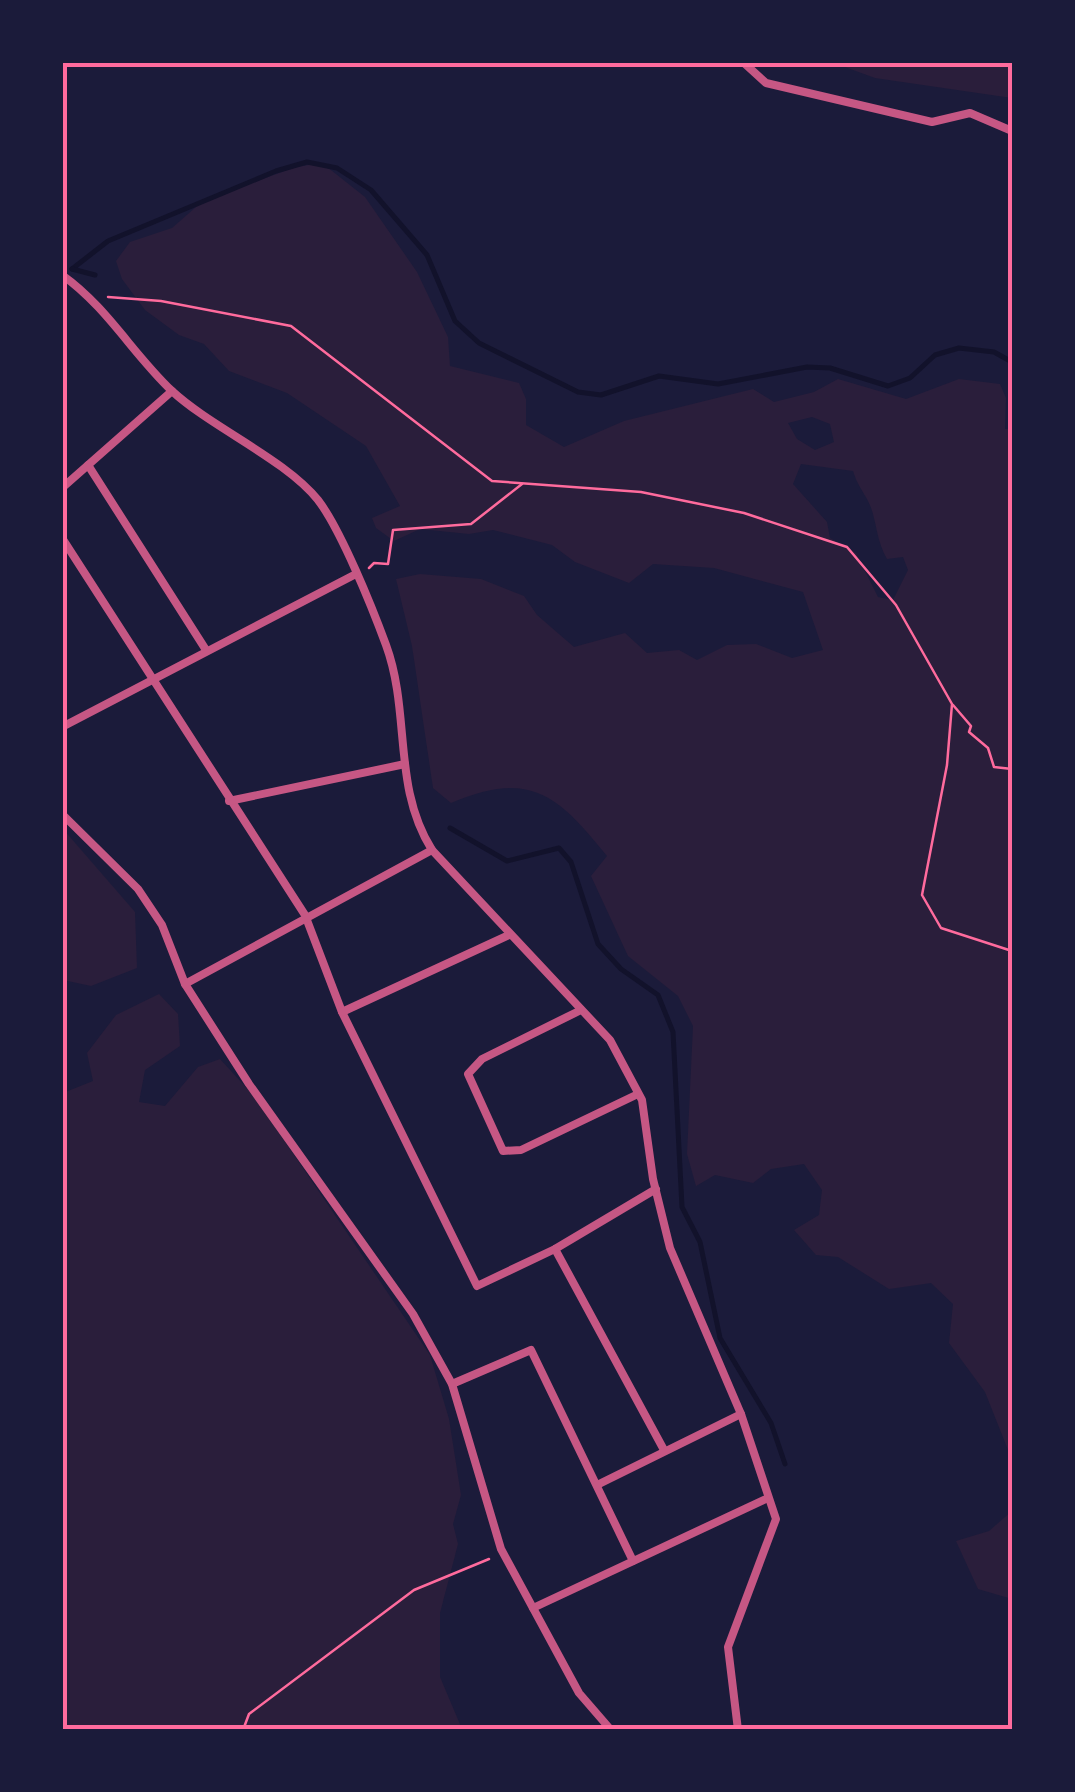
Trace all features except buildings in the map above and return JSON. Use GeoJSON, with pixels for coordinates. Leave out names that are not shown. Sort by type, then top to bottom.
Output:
{"type":"FeatureCollection","features":[{"type":"Feature","properties":{"kind":"street"},"geometry":{"type":"LineString","coordinates":[[743,62],[766,83],[932,122],[970,113],[1012,131]]}},
{"type":"Feature","properties":{"kind":"street"},"geometry":{"type":"LineString","coordinates":[[62,275],[92,296],[172,390],[316,498],[355,578],[395,676],[408,800],[432,850],[610,1040],[638,1094],[651,1141],[656,1189],[691,1305],[741,1414],[776,1519],[728,1647],[738,1730]]}},
{"type":"Feature","properties":{"kind":"street"},"geometry":{"type":"LineString","coordinates":[[62,488],[172,390]]}},
{"type":"Feature","properties":{"kind":"street"},"geometry":{"type":"LineString","coordinates":[[88,465],[206,650]]}},
{"type":"Feature","properties":{"kind":"street"},"geometry":{"type":"LineString","coordinates":[[62,538],[306,915],[342,1012],[477,1286],[554,1248],[656,1189]]}},
{"type":"Feature","properties":{"kind":"street"},"geometry":{"type":"LineString","coordinates":[[62,726],[152,677],[355,578]]}},
{"type":"Feature","properties":{"kind":"street"},"geometry":{"type":"LineString","coordinates":[[229,801],[405,764]]}},
{"type":"Feature","properties":{"kind":"street"},"geometry":{"type":"LineString","coordinates":[[62,814],[138,888],[162,925],[186,984],[249,1084],[381,1265],[452,1384],[489,1520],[506,1558],[579,1693],[611,1730]]}},
{"type":"Feature","properties":{"kind":"street"},"geometry":{"type":"LineString","coordinates":[[186,984],[306,915],[432,850]]}},
{"type":"Feature","properties":{"kind":"street"},"geometry":{"type":"LineString","coordinates":[[342,1012],[509,934]]}},
{"type":"Feature","properties":{"kind":"street"},"geometry":{"type":"LineString","coordinates":[[581,1010],[482,1059],[468,1074],[502,1151],[521,1150],[638,1094]]}},
{"type":"Feature","properties":{"kind":"street"},"geometry":{"type":"LineString","coordinates":[[554,1248],[664,1450]]}},
{"type":"Feature","properties":{"kind":"street"},"geometry":{"type":"LineString","coordinates":[[452,1384],[532,1350],[633,1561]]}},
{"type":"Feature","properties":{"kind":"street"},"geometry":{"type":"LineString","coordinates":[[597,1486],[741,1414]]}},
{"type":"Feature","properties":{"kind":"street"},"geometry":{"type":"LineString","coordinates":[[533,1608],[768,1498]]}},
{"type":"Feature","properties":{"kind":"path"},"geometry":{"type":"LineString","coordinates":[[92,296],[160,301],[291,326],[492,481],[641,492],[744,513],[847,547],[896,605],[952,704],[972,726],[969,732],[988,748],[994,767],[1012,770]]}},
{"type":"Feature","properties":{"kind":"path"},"geometry":{"type":"LineString","coordinates":[[355,578],[374,563],[388,564],[392,530],[471,524],[524,483]]}},
{"type":"Feature","properties":{"kind":"path"},"geometry":{"type":"LineString","coordinates":[[952,704],[947,766],[922,895],[941,928],[1012,950]]}},
{"type":"Feature","properties":{"kind":"path"},"geometry":{"type":"LineString","coordinates":[[243,1730],[249,1714],[414,1590],[485,1560],[506,1558]]}},
{"type":"Feature","properties":{"kind":"shaded area"},"geometry":{"type":"Polygon","coordinates":[[[834,63],[1012,63],[1012,98],[875,78],[834,63]]]}},
{"type":"Feature","properties":{"kind":"shaded area"},"geometry":{"type":"Polygon","coordinates":[[[322,163],[365,197],[417,272],[448,337],[450,366],[519,383],[526,399],[526,425],[564,447],[624,421],[753,389],[774,402],[814,392],[838,379],[906,399],[959,379],[1000,384],[1006,398],[1005,429],[1012,429],[1012,1460],[985,1392],[949,1343],[953,1304],[931,1283],[889,1289],[838,1257],[816,1255],[794,1230],[819,1215],[822,1190],[804,1164],[771,1169],[753,1183],[715,1175],[696,1186],[687,1154],[693,1026],[678,996],[628,956],[591,876],[607,856],[573,817],[557,803],[522,789],[502,788],[451,803],[433,788],[412,646],[396,579],[420,574],[481,579],[524,596],[537,615],[574,647],[625,633],[647,653],[679,650],[697,660],[727,645],[756,644],[792,658],[823,650],[803,592],[714,568],[653,564],[629,583],[575,562],[552,545],[493,530],[469,534],[420,529],[394,541],[376,528],[372,518],[400,506],[366,446],[287,393],[229,371],[204,344],[179,335],[145,310],[122,279],[116,261],[130,242],[172,228],[204,200],[296,167],[322,163]],[[812,417],[788,423],[797,439],[815,450],[834,442],[830,424],[812,417]],[[801,464],[793,484],[827,522],[830,538],[856,553],[878,597],[893,600],[908,570],[903,557],[887,559],[871,508],[853,471],[801,464]]]}},
{"type":"Feature","properties":{"kind":"shaded area"},"geometry":{"type":"Polygon","coordinates":[[[63,829],[135,912],[137,968],[91,986],[63,980],[63,829]]]}},
{"type":"Feature","properties":{"kind":"shaded area"},"geometry":{"type":"Polygon","coordinates":[[[159,994],[178,1014],[180,1046],[145,1070],[139,1102],[165,1106],[198,1067],[220,1059],[254,1096],[430,1355],[449,1419],[461,1495],[453,1524],[458,1544],[440,1613],[440,1677],[462,1729],[63,1730],[63,1093],[93,1081],[87,1053],[116,1015],[159,994]]]}},
{"type":"Feature","properties":{"kind":"shaded area"},"geometry":{"type":"Polygon","coordinates":[[[1012,1511],[1012,1599],[978,1589],[956,1541],[989,1531],[1012,1511]]]}},
{"type":"Feature","properties":{"kind":"waterway"},"geometry":{"type":"LineString","coordinates":[[72,269],[108,241],[276,171],[307,162],[337,168],[371,190],[427,255],[455,321],[479,343],[578,392],[601,395],[659,376],[718,384],[807,367],[830,368],[888,386],[910,378],[935,355],[959,348],[994,352],[1012,362]]}},
{"type":"Feature","properties":{"kind":"waterway"},"geometry":{"type":"LineString","coordinates":[[72,269],[95,275]]}},
{"type":"Feature","properties":{"kind":"waterway"},"geometry":{"type":"LineString","coordinates":[[450,828],[507,861],[559,848],[571,862],[598,944],[621,969],[658,995],[673,1032],[682,1207],[700,1242],[720,1338],[771,1423],[785,1464]]}}]}
